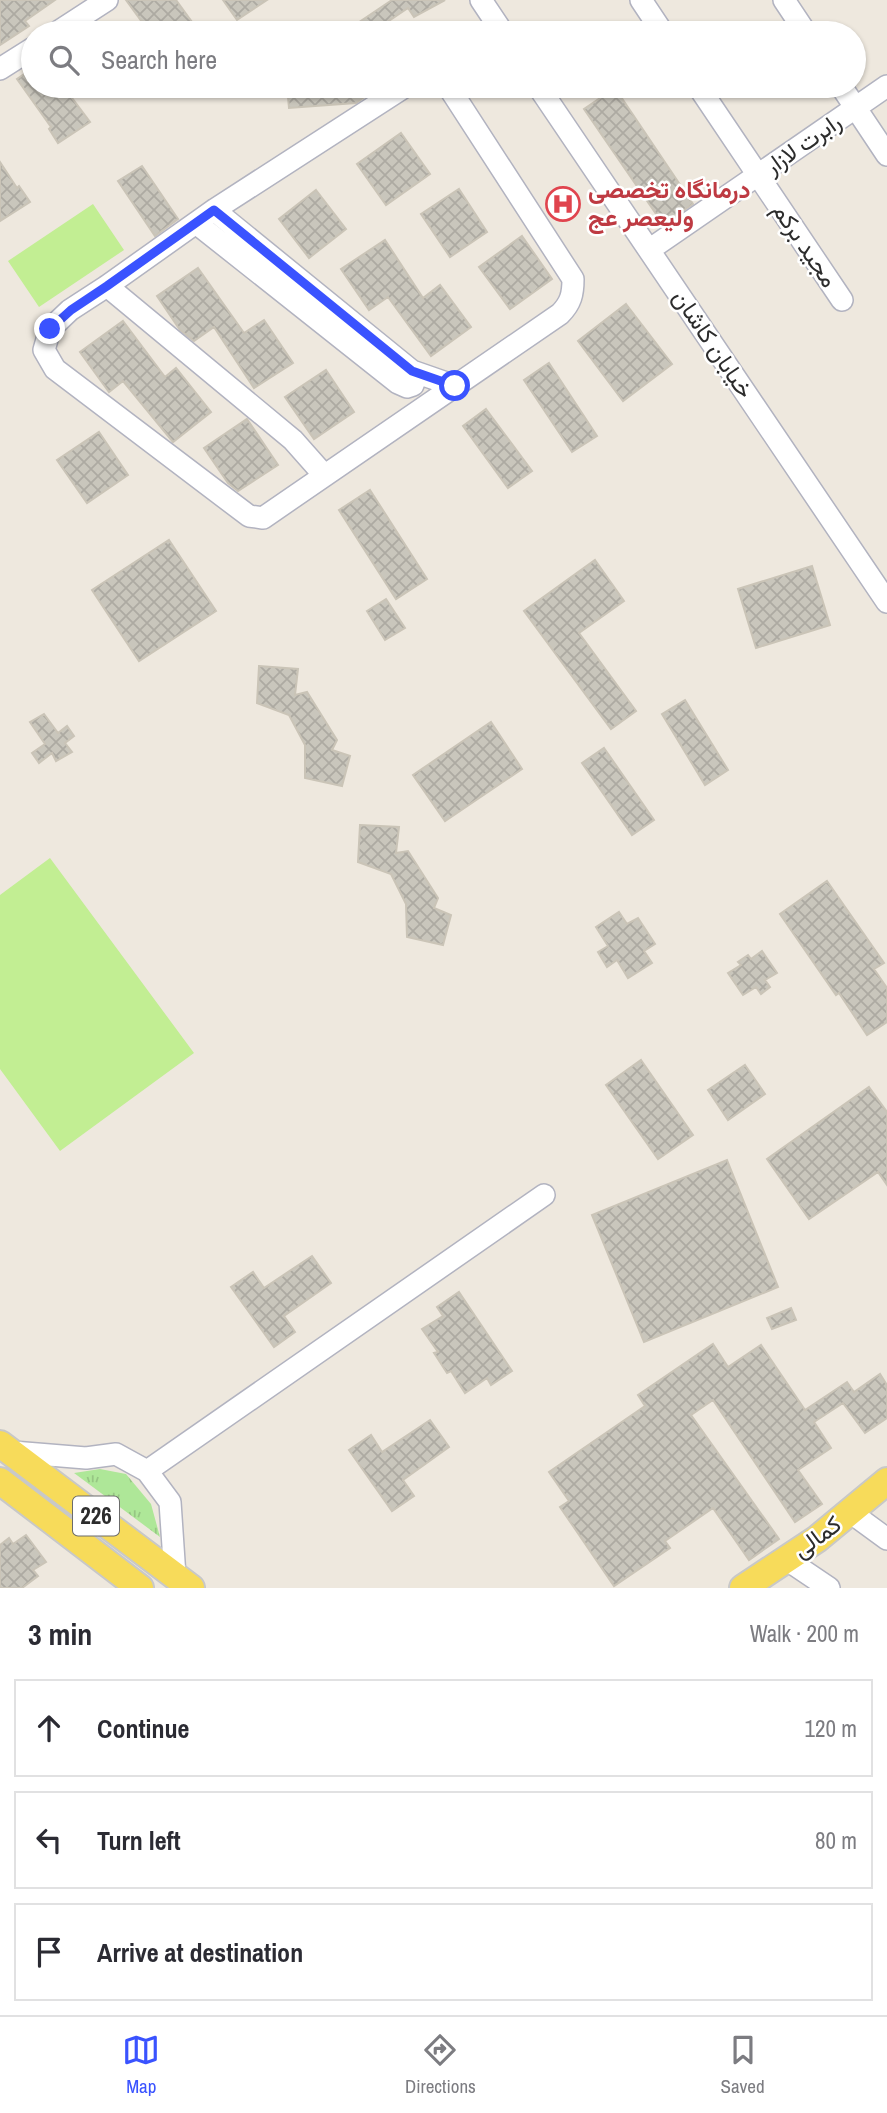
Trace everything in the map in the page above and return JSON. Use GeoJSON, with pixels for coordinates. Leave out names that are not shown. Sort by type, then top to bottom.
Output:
{"type":"FeatureCollection","features":[{"type":"Feature","properties":{"kind":"main road","name":"226"},"geometry":{"type":"LineString","coordinates":[[4,1449],[183,1582]]}},
{"type":"Feature","properties":{"kind":"main road","name":"کمالی"},"geometry":{"type":"LineString","coordinates":[[743,1588],[817,1539],[887,1481]]}},
{"type":"Feature","properties":{"kind":"main road","name":"226"},"geometry":{"type":"LineString","coordinates":[[1,1483],[140,1588]]}},
{"type":"Feature","properties":{"kind":"street"},"geometry":{"type":"LineString","coordinates":[[75,21],[107,0]]}},
{"type":"Feature","properties":{"kind":"street"},"geometry":{"type":"LineString","coordinates":[[481,0],[491,21]]}},
{"type":"Feature","properties":{"kind":"street"},"geometry":{"type":"LineString","coordinates":[[641,0],[655,21]]}},
{"type":"Feature","properties":{"kind":"street"},"geometry":{"type":"LineString","coordinates":[[784,0],[798,21]]}},
{"type":"Feature","properties":{"kind":"street"},"geometry":{"type":"LineString","coordinates":[[0,69],[21,56]]}},
{"type":"Feature","properties":{"kind":"street","name":"رابرت لازار"},"geometry":{"type":"LineString","coordinates":[[649,250],[887,86]]}},
{"type":"Feature","properties":{"kind":"street"},"geometry":{"type":"LineString","coordinates":[[387,98],[214,210],[71,310],[50,329],[44,350],[55,369],[249,516],[263,518],[560,314],[569,305],[573,293],[573,279],[456,98]]}},
{"type":"Feature","properties":{"kind":"street","name":"خیابان کاشان"},"geometry":{"type":"LineString","coordinates":[[546,98],[887,602]]}},
{"type":"Feature","properties":{"kind":"street","name":"مجید برکم"},"geometry":{"type":"LineString","coordinates":[[706,98],[842,300]]}},
{"type":"Feature","properties":{"kind":"street"},"geometry":{"type":"LineString","coordinates":[[849,98],[887,155]]}},
{"type":"Feature","properties":{"kind":"street"},"geometry":{"type":"LineString","coordinates":[[214,210],[405,377]]}},
{"type":"Feature","properties":{"kind":"street"},"geometry":{"type":"LineString","coordinates":[[196,223],[405,377],[455,386]]}},
{"type":"Feature","properties":{"kind":"street"},"geometry":{"type":"LineString","coordinates":[[107,286],[293,440],[324,475]]}},
{"type":"Feature","properties":{"kind":"street"},"geometry":{"type":"LineString","coordinates":[[400,423],[405,377]]}},
{"type":"Feature","properties":{"kind":"street"},"geometry":{"type":"LineString","coordinates":[[147,1471],[544,1195]]}},
{"type":"Feature","properties":{"kind":"street"},"geometry":{"type":"LineString","coordinates":[[4,1449],[86,1458],[116,1454],[147,1471],[170,1502],[183,1582]]}},
{"type":"Feature","properties":{"kind":"street"},"geometry":{"type":"LineString","coordinates":[[850,1512],[887,1539]]}},
{"type":"Feature","properties":{"kind":"street"},"geometry":{"type":"LineString","coordinates":[[786,1559],[829,1588]]}},
{"type":"Feature","properties":{"kind":"green space"},"geometry":{"type":"Polygon","coordinates":[[[93,204],[124,250],[39,307],[8,261],[93,204]]]}},
{"type":"Feature","properties":{"kind":"green space"},"geometry":{"type":"Polygon","coordinates":[[[50,858],[194,1053],[60,1151],[0,1069],[0,895],[50,858]]]}},
{"type":"Feature","properties":{"kind":"green space"},"geometry":{"type":"Polygon","coordinates":[[[100,1469],[126,1474],[151,1504],[160,1537],[74,1473],[100,1469]]]}},
{"type":"Feature","properties":{"kind":"building"},"geometry":{"type":"Polygon","coordinates":[[[0,0],[55,0],[25,21],[21,21],[21,31],[0,45],[0,0]]]}},
{"type":"Feature","properties":{"kind":"building"},"geometry":{"type":"Polygon","coordinates":[[[126,0],[176,0],[191,21],[141,21],[126,0]]]}},
{"type":"Feature","properties":{"kind":"building"},"geometry":{"type":"Polygon","coordinates":[[[223,0],[267,0],[237,20],[223,0]]]}},
{"type":"Feature","properties":{"kind":"building"},"geometry":{"type":"Polygon","coordinates":[[[392,0],[445,0],[414,17],[408,8],[389,21],[361,21],[392,0]]]}},
{"type":"Feature","properties":{"kind":"building"},"geometry":{"type":"Polygon","coordinates":[[[30,98],[72,98],[90,122],[58,143],[49,129],[51,127],[30,98]]]}},
{"type":"Feature","properties":{"kind":"building"},"geometry":{"type":"Polygon","coordinates":[[[288,98],[363,98],[356,103],[289,108],[288,98]]]}},
{"type":"Feature","properties":{"kind":"building"},"geometry":{"type":"Polygon","coordinates":[[[600,98],[622,98],[693,204],[663,224],[584,109],[600,98]]]}},
{"type":"Feature","properties":{"kind":"building"},"geometry":{"type":"Polygon","coordinates":[[[401,133],[430,174],[386,205],[357,164],[401,133]]]}},
{"type":"Feature","properties":{"kind":"building"},"geometry":{"type":"Polygon","coordinates":[[[0,162],[30,202],[0,221],[0,162]]]}},
{"type":"Feature","properties":{"kind":"building"},"geometry":{"type":"Polygon","coordinates":[[[142,166],[178,219],[155,236],[118,181],[142,166]]]}},
{"type":"Feature","properties":{"kind":"building"},"geometry":{"type":"Polygon","coordinates":[[[459,189],[487,232],[450,257],[421,214],[459,189]]]}},
{"type":"Feature","properties":{"kind":"building"},"geometry":{"type":"Polygon","coordinates":[[[316,190],[346,229],[309,258],[279,219],[316,190]]]}},
{"type":"Feature","properties":{"kind":"building"},"geometry":{"type":"Polygon","coordinates":[[[522,236],[552,279],[510,309],[479,267],[522,236]]]}},
{"type":"Feature","properties":{"kind":"building"},"geometry":{"type":"Polygon","coordinates":[[[385,240],[423,298],[440,285],[471,327],[431,356],[388,297],[369,310],[341,269],[385,240]]]}},
{"type":"Feature","properties":{"kind":"building"},"geometry":{"type":"Polygon","coordinates":[[[198,268],[244,333],[264,320],[293,363],[254,388],[214,327],[194,341],[180,330],[157,296],[198,268]]]}},
{"type":"Feature","properties":{"kind":"building"},"geometry":{"type":"Polygon","coordinates":[[[626,304],[672,364],[623,401],[578,341],[626,304]]]}},
{"type":"Feature","properties":{"kind":"building"},"geometry":{"type":"Polygon","coordinates":[[[123,321],[165,377],[176,368],[211,412],[173,442],[123,381],[109,392],[80,352],[123,321]]]}},
{"type":"Feature","properties":{"kind":"building"},"geometry":{"type":"Polygon","coordinates":[[[549,363],[597,436],[572,452],[524,380],[549,363]]]}},
{"type":"Feature","properties":{"kind":"building"},"geometry":{"type":"Polygon","coordinates":[[[326,370],[354,412],[314,439],[285,397],[326,370]]]}},
{"type":"Feature","properties":{"kind":"building"},"geometry":{"type":"Polygon","coordinates":[[[486,409],[532,471],[508,488],[463,426],[486,409]]]}},
{"type":"Feature","properties":{"kind":"building"},"geometry":{"type":"Polygon","coordinates":[[[247,419],[278,465],[238,491],[228,483],[204,448],[247,419]]]}},
{"type":"Feature","properties":{"kind":"building"},"geometry":{"type":"Polygon","coordinates":[[[99,432],[128,475],[87,503],[57,460],[99,432]]]}},
{"type":"Feature","properties":{"kind":"building"},"geometry":{"type":"Polygon","coordinates":[[[370,490],[427,579],[396,599],[339,510],[370,490]]]}},
{"type":"Feature","properties":{"kind":"building"},"geometry":{"type":"Polygon","coordinates":[[[169,540],[216,611],[139,661],[92,590],[169,540]]]}},
{"type":"Feature","properties":{"kind":"building"},"geometry":{"type":"Polygon","coordinates":[[[595,560],[624,601],[579,633],[636,711],[611,729],[524,611],[595,560]]]}},
{"type":"Feature","properties":{"kind":"building"},"geometry":{"type":"Polygon","coordinates":[[[812,566],[830,625],[756,648],[738,589],[812,566]]]}},
{"type":"Feature","properties":{"kind":"building"},"geometry":{"type":"Polygon","coordinates":[[[386,599],[405,628],[385,640],[367,611],[386,599]]]}},
{"type":"Feature","properties":{"kind":"building"},"geometry":{"type":"Polygon","coordinates":[[[259,666],[298,669],[295,695],[307,692],[337,740],[332,750],[350,756],[342,786],[305,778],[305,745],[289,715],[257,703],[259,666]]]}},
{"type":"Feature","properties":{"kind":"building"},"geometry":{"type":"Polygon","coordinates":[[[685,700],[728,770],[705,785],[662,714],[685,700]]]}},
{"type":"Feature","properties":{"kind":"building"},"geometry":{"type":"Polygon","coordinates":[[[44,714],[58,733],[67,726],[74,736],[65,743],[72,752],[56,761],[52,753],[39,763],[32,753],[45,744],[30,722],[44,714]]]}},
{"type":"Feature","properties":{"kind":"building"},"geometry":{"type":"Polygon","coordinates":[[[491,722],[522,769],[445,821],[413,775],[491,722]]]}},
{"type":"Feature","properties":{"kind":"building"},"geometry":{"type":"Polygon","coordinates":[[[604,748],[654,820],[632,835],[582,763],[604,748]]]}},
{"type":"Feature","properties":{"kind":"building"},"geometry":{"type":"Polygon","coordinates":[[[360,825],[399,827],[396,853],[408,851],[438,898],[434,908],[451,915],[443,945],[407,937],[406,904],[391,874],[358,862],[360,825]]]}},
{"type":"Feature","properties":{"kind":"building"},"geometry":{"type":"Polygon","coordinates":[[[827,881],[884,963],[874,969],[887,988],[887,1022],[867,1035],[780,914],[827,881]]]}},
{"type":"Feature","properties":{"kind":"building"},"geometry":{"type":"Polygon","coordinates":[[[619,912],[627,924],[638,918],[655,944],[644,951],[652,963],[628,978],[617,960],[607,967],[598,952],[608,946],[596,927],[619,912]]]}},
{"type":"Feature","properties":{"kind":"building"},"geometry":{"type":"Polygon","coordinates":[[[762,951],[777,973],[765,980],[770,987],[761,994],[756,987],[743,995],[728,973],[741,965],[738,962],[748,955],[751,959],[762,951]]]}},
{"type":"Feature","properties":{"kind":"building"},"geometry":{"type":"Polygon","coordinates":[[[641,1060],[693,1135],[658,1159],[606,1085],[641,1060]]]}},
{"type":"Feature","properties":{"kind":"building"},"geometry":{"type":"Polygon","coordinates":[[[745,1065],[765,1094],[728,1120],[708,1090],[745,1065]]]}},
{"type":"Feature","properties":{"kind":"building"},"geometry":{"type":"Polygon","coordinates":[[[869,1087],[887,1112],[887,1185],[878,1172],[809,1219],[767,1159],[869,1087]]]}},
{"type":"Feature","properties":{"kind":"building"},"geometry":{"type":"Polygon","coordinates":[[[727,1160],[778,1287],[644,1342],[592,1215],[727,1160]]]}},
{"type":"Feature","properties":{"kind":"building"},"geometry":{"type":"Polygon","coordinates":[[[312,1256],[331,1283],[284,1316],[295,1332],[274,1347],[231,1287],[253,1272],[264,1288],[312,1256]]]}},
{"type":"Feature","properties":{"kind":"building"},"geometry":{"type":"Polygon","coordinates":[[[459,1292],[512,1371],[491,1385],[487,1378],[465,1393],[451,1371],[447,1373],[434,1353],[438,1352],[422,1329],[443,1316],[437,1307],[459,1292]]]}},
{"type":"Feature","properties":{"kind":"building"},"geometry":{"type":"Polygon","coordinates":[[[791,1308],[796,1320],[772,1329],[767,1318],[791,1308]]]}},
{"type":"Feature","properties":{"kind":"building"},"geometry":{"type":"Polygon","coordinates":[[[713,1344],[728,1367],[761,1345],[805,1410],[847,1382],[854,1392],[880,1374],[887,1385],[887,1418],[865,1433],[843,1403],[814,1422],[831,1448],[798,1470],[822,1504],[795,1522],[713,1400],[691,1415],[779,1539],[749,1560],[713,1508],[665,1541],[670,1548],[614,1586],[560,1507],[569,1501],[549,1472],[645,1406],[638,1395],[713,1344]]]}},
{"type":"Feature","properties":{"kind":"building"},"geometry":{"type":"Polygon","coordinates":[[[430,1420],[449,1447],[403,1480],[414,1496],[392,1511],[349,1450],[371,1435],[382,1452],[430,1420]]]}},
{"type":"Feature","properties":{"kind":"building"},"geometry":{"type":"Polygon","coordinates":[[[26,1535],[46,1562],[33,1570],[38,1576],[22,1588],[0,1588],[0,1545],[9,1538],[13,1544],[26,1535]]]}},
{"type":"Feature","properties":{"kind":"place","name":"درمانگاه تخصصی ولیعصر عج"},"geometry":{"type":"Point","coordinates":[563,204]}},
{"type":"Feature","properties":{"kind":"route"},"geometry":{"type":"LineString","coordinates":[[50,329],[71,310],[214,210],[412,371],[455,386]]}}]}
